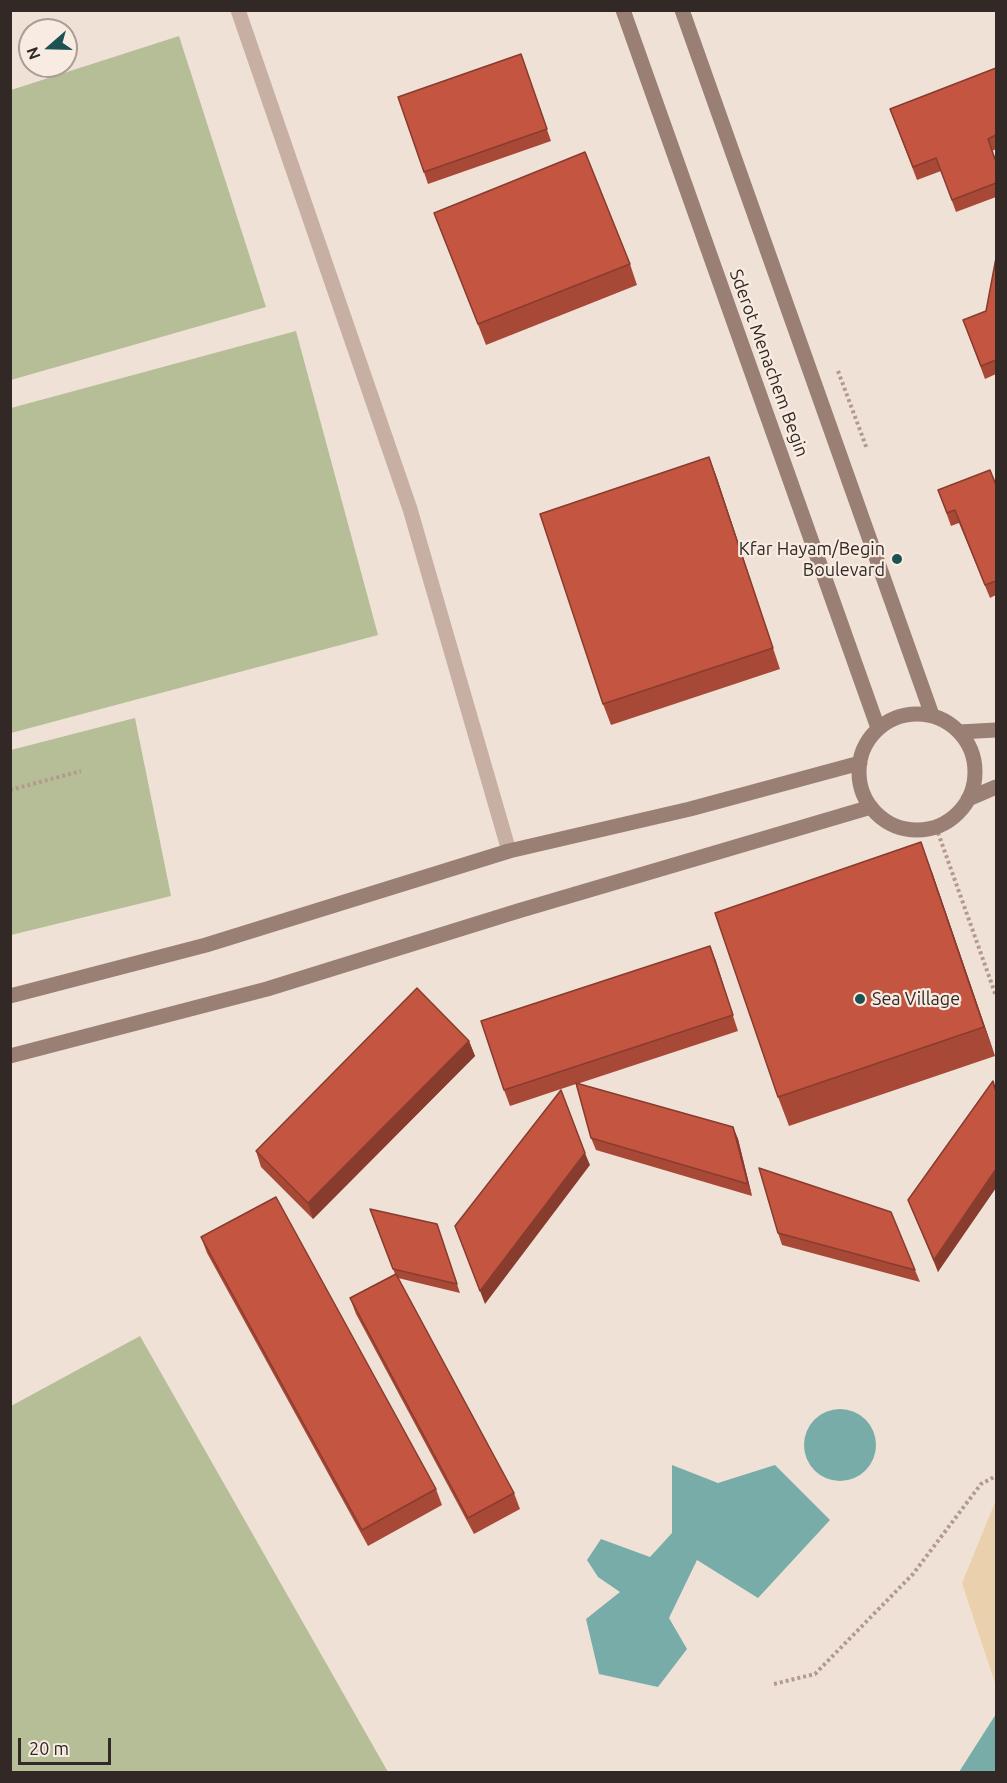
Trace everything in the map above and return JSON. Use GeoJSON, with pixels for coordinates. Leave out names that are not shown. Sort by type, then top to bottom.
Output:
{"type":"FeatureCollection","features":[{"type":"Feature","properties":{"kind":"street"},"geometry":{"type":"LineString","coordinates":[[238,10],[410,509],[509,851]]}},
{"type":"Feature","properties":{"kind":"street","name":"Sderot Menachem Begin"},"geometry":{"type":"LineString","coordinates":[[623,10],[878,728]]}},
{"type":"Feature","properties":{"kind":"street","name":"Sderot Menachem Begin"},"geometry":{"type":"LineString","coordinates":[[682,10],[932,716]]}},
{"type":"Feature","properties":{"kind":"street"},"geometry":{"type":"LineString","coordinates":[[913,714],[932,716],[947,722],[968,744],[974,759],[975,774],[968,799],[951,819],[936,827],[918,830],[901,827],[884,819],[871,807],[864,794],[860,763],[866,744],[878,728],[894,718],[913,714]]}},
{"type":"Feature","properties":{"kind":"street"},"geometry":{"type":"LineString","coordinates":[[959,732],[996,730]]}},
{"type":"Feature","properties":{"kind":"street"},"geometry":{"type":"LineString","coordinates":[[10,996],[206,945],[509,851],[690,809],[860,763]]}},
{"type":"Feature","properties":{"kind":"street"},"geometry":{"type":"LineString","coordinates":[[968,799],[996,787]]}},
{"type":"Feature","properties":{"kind":"street"},"geometry":{"type":"LineString","coordinates":[[10,1056],[267,989],[518,911],[871,807]]}},
{"type":"Feature","properties":{"kind":"path"},"geometry":{"type":"LineString","coordinates":[[10,790],[81,771]]}},
{"type":"Feature","properties":{"kind":"path"},"geometry":{"type":"LineString","coordinates":[[936,827],[996,996]]}},
{"type":"Feature","properties":{"kind":"path"},"geometry":{"type":"LineString","coordinates":[[774,1684],[815,1674],[913,1574],[981,1484],[996,1476]]}},
{"type":"Feature","properties":{"kind":"green space"},"geometry":{"type":"Polygon","coordinates":[[[179,36],[266,307],[11,380],[11,90],[48,78],[78,78],[78,68],[179,36]]]}},
{"type":"Feature","properties":{"kind":"green space"},"geometry":{"type":"Polygon","coordinates":[[[296,331],[378,635],[11,733],[11,408],[296,331]]]}},
{"type":"Feature","properties":{"kind":"green space"},"geometry":{"type":"Polygon","coordinates":[[[135,718],[171,896],[11,935],[11,750],[135,718]]]}},
{"type":"Feature","properties":{"kind":"green space"},"geometry":{"type":"Polygon","coordinates":[[[140,1336],[388,1772],[11,1772],[11,1406],[140,1336]]]}},
{"type":"Feature","properties":{"kind":"sand"},"geometry":{"type":"Polygon","coordinates":[[[996,1500],[996,1686],[962,1583],[996,1500]]]}},
{"type":"Feature","properties":{"kind":"water"},"geometry":{"type":"Polygon","coordinates":[[[847,1409],[866,1419],[874,1431],[876,1445],[874,1459],[866,1471],[854,1479],[833,1481],[814,1471],[806,1459],[804,1438],[814,1419],[826,1411],[847,1409]]]}},
{"type":"Feature","properties":{"kind":"water"},"geometry":{"type":"Polygon","coordinates":[[[672,1465],[718,1483],[775,1465],[830,1520],[758,1598],[697,1560],[669,1618],[687,1649],[658,1687],[599,1674],[586,1619],[620,1592],[598,1577],[587,1560],[601,1539],[650,1557],[672,1533],[672,1465]]]}},
{"type":"Feature","properties":{"kind":"water"},"geometry":{"type":"Polygon","coordinates":[[[996,1714],[996,1772],[959,1772],[996,1714]]]}},
{"type":"Feature","properties":{"kind":"building"},"geometry":{"type":"Polygon","coordinates":[[[521,54],[547,129],[424,172],[398,97],[521,54]]]}},
{"type":"Feature","properties":{"kind":"building"},"geometry":{"type":"Polygon","coordinates":[[[996,68],[996,135],[988,139],[996,162],[996,183],[952,200],[936,158],[913,167],[890,109],[996,68]]]}},
{"type":"Feature","properties":{"kind":"building"},"geometry":{"type":"Polygon","coordinates":[[[585,152],[630,264],[478,324],[434,213],[585,152]]]}},
{"type":"Feature","properties":{"kind":"building"},"geometry":{"type":"Polygon","coordinates":[[[996,258],[996,360],[981,366],[963,320],[986,311],[996,258]]]}},
{"type":"Feature","properties":{"kind":"building"},"geometry":{"type":"Polygon","coordinates":[[[709,457],[773,648],[603,704],[540,514],[709,457]]]}},
{"type":"Feature","properties":{"kind":"building"},"geometry":{"type":"Polygon","coordinates":[[[990,470],[996,485],[996,581],[985,585],[955,510],[947,513],[938,490],[990,470]]]}},
{"type":"Feature","properties":{"kind":"building","name":"Sea Village"},"geometry":{"type":"Polygon","coordinates":[[[921,842],[984,1027],[778,1097],[715,913],[921,842]]]}},
{"type":"Feature","properties":{"kind":"building"},"geometry":{"type":"Polygon","coordinates":[[[710,946],[733,1015],[504,1090],[481,1021],[710,946]]]}},
{"type":"Feature","properties":{"kind":"building"},"geometry":{"type":"Polygon","coordinates":[[[417,988],[469,1041],[308,1203],[256,1151],[417,988]]]}},
{"type":"Feature","properties":{"kind":"building"},"geometry":{"type":"Polygon","coordinates":[[[993,1081],[996,1092],[996,1169],[934,1260],[908,1200],[993,1081]]]}},
{"type":"Feature","properties":{"kind":"building"},"geometry":{"type":"Polygon","coordinates":[[[576,1083],[733,1127],[748,1184],[591,1138],[576,1083]]]}},
{"type":"Feature","properties":{"kind":"building"},"geometry":{"type":"Polygon","coordinates":[[[561,1090],[585,1153],[480,1291],[455,1226],[561,1090]]]}},
{"type":"Feature","properties":{"kind":"building"},"geometry":{"type":"Polygon","coordinates":[[[759,1168],[891,1212],[915,1270],[778,1233],[759,1168]]]}},
{"type":"Feature","properties":{"kind":"building"},"geometry":{"type":"Polygon","coordinates":[[[276,1197],[436,1489],[362,1530],[201,1237],[276,1197]]]}},
{"type":"Feature","properties":{"kind":"building"},"geometry":{"type":"Polygon","coordinates":[[[370,1209],[437,1224],[457,1284],[393,1269],[370,1209]]]}},
{"type":"Feature","properties":{"kind":"building"},"geometry":{"type":"Polygon","coordinates":[[[396,1274],[514,1493],[468,1518],[350,1298],[396,1274]]]}},
{"type":"Feature","properties":{"kind":"place","name":"Kfar Hayam/Begin Boulevard"},"geometry":{"type":"Point","coordinates":[897,559]}},
{"type":"Feature","properties":{"kind":"place","name":"Sea Village"},"geometry":{"type":"Point","coordinates":[860,999]}}]}
